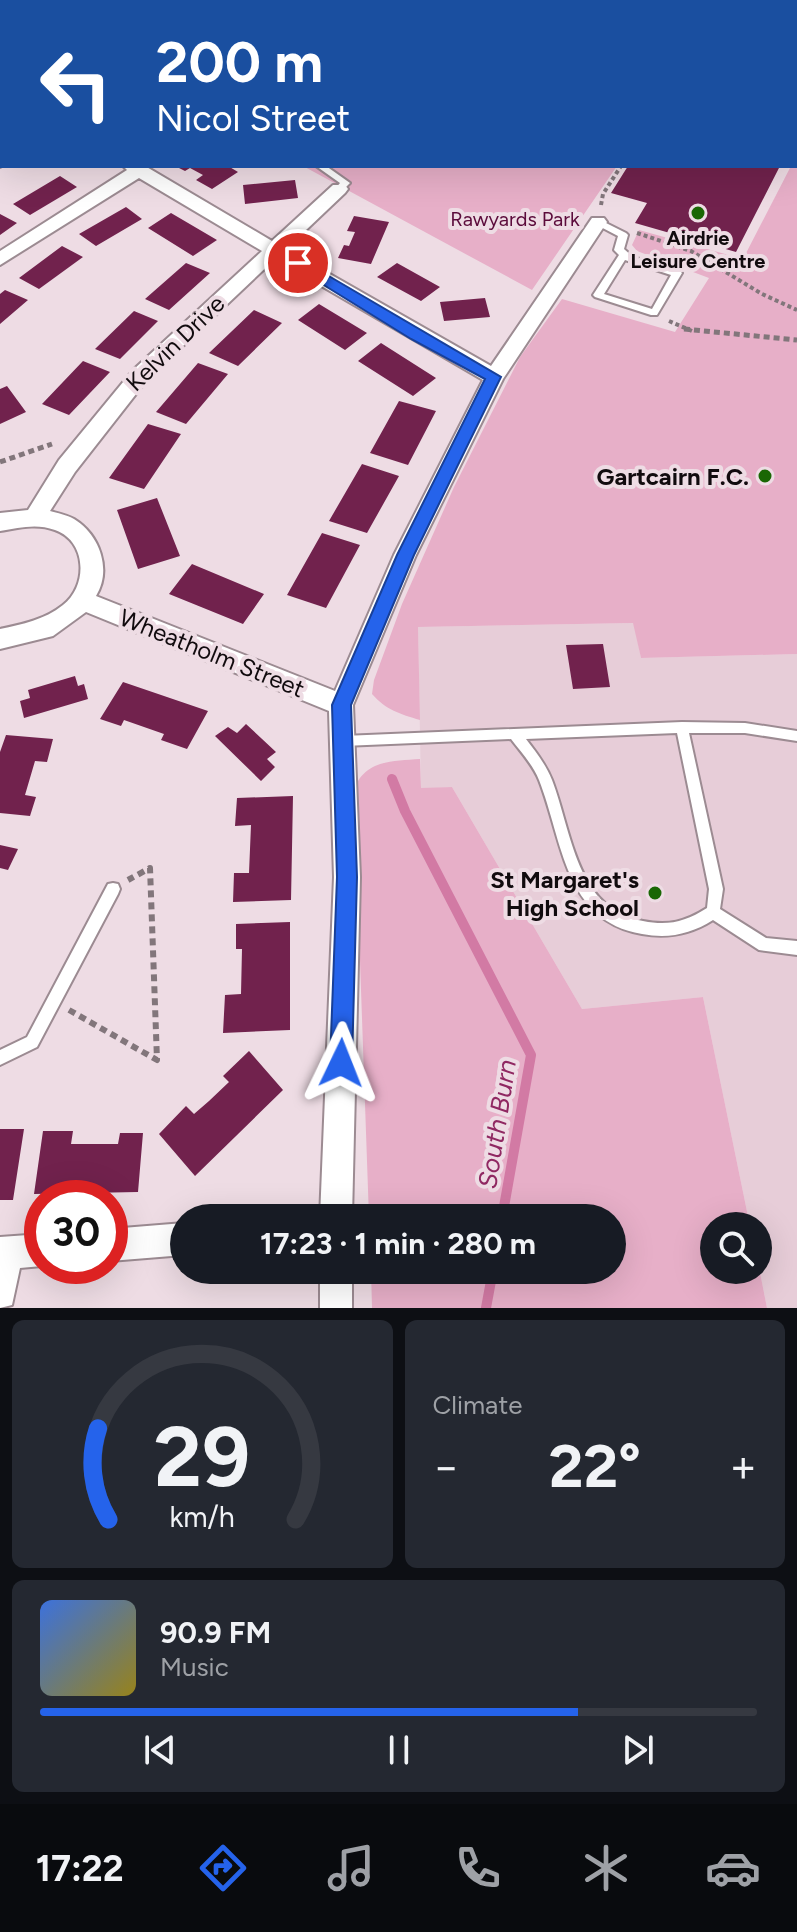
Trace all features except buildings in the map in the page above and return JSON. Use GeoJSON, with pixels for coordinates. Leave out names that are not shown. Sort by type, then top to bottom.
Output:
{"type":"FeatureCollection","features":[{"type":"Feature","properties":{"kind":"street"},"geometry":{"type":"LineString","coordinates":[[0,259],[136,168],[417,335],[494,377]]}},
{"type":"Feature","properties":{"kind":"street","name":"Kelvin Drive"},"geometry":{"type":"LineString","coordinates":[[34,518],[94,430],[140,375],[339,189]]}},
{"type":"Feature","properties":{"kind":"street"},"geometry":{"type":"LineString","coordinates":[[336,1204],[347,877],[341,705],[405,555],[494,377],[598,222]]}},
{"type":"Feature","properties":{"kind":"street"},"geometry":{"type":"LineString","coordinates":[[0,522],[34,518],[57,521],[77,532],[90,548],[94,559],[94,580],[83,601],[57,625],[30,636],[0,639]]}},
{"type":"Feature","properties":{"kind":"street","name":"Wheatholm Street"},"geometry":{"type":"LineString","coordinates":[[83,601],[341,705]]}},
{"type":"Feature","properties":{"kind":"street"},"geometry":{"type":"LineString","coordinates":[[128,1244],[170,1240]]}},
{"type":"Feature","properties":{"kind":"street"},"geometry":{"type":"LineString","coordinates":[[0,1293],[3,1252],[24,1251]]}},
{"type":"Feature","properties":{"kind":"street"},"geometry":{"type":"LineString","coordinates":[[336,1284],[336,1308]]}},
{"type":"Feature","properties":{"kind":"lane"},"geometry":{"type":"LineString","coordinates":[[323,168],[346,183],[339,189]]}},
{"type":"Feature","properties":{"kind":"lane"},"geometry":{"type":"LineString","coordinates":[[598,222],[623,235],[619,250],[624,254],[630,259],[677,273],[654,313],[598,295],[624,254]]}},
{"type":"Feature","properties":{"kind":"lane"},"geometry":{"type":"LineString","coordinates":[[514,734],[544,778],[574,872],[596,908],[635,929],[687,929],[713,912],[716,889],[682,727]]}},
{"type":"Feature","properties":{"kind":"lane"},"geometry":{"type":"LineString","coordinates":[[343,741],[682,727],[745,728],[797,736]]}},
{"type":"Feature","properties":{"kind":"lane"},"geometry":{"type":"LineString","coordinates":[[0,1058],[32,1042],[113,889]]}},
{"type":"Feature","properties":{"kind":"lane"},"geometry":{"type":"LineString","coordinates":[[713,912],[764,945],[797,948]]}},
{"type":"Feature","properties":{"kind":"path"},"geometry":{"type":"LineString","coordinates":[[620,168],[603,194],[598,222],[682,247],[753,291],[797,310]]}},
{"type":"Feature","properties":{"kind":"path"},"geometry":{"type":"LineString","coordinates":[[654,313],[687,331],[797,340]]}},
{"type":"Feature","properties":{"kind":"path"},"geometry":{"type":"LineString","coordinates":[[0,462],[94,430]]}},
{"type":"Feature","properties":{"kind":"path"},"geometry":{"type":"LineString","coordinates":[[53,1001],[157,1060],[150,868],[113,889]]}},
{"type":"Feature","properties":{"kind":"shaded area","name":"St Margaret's High School"},"geometry":{"type":"Polygon","coordinates":[[[634,623],[641,658],[797,654],[797,1308],[767,1308],[762,1284],[772,1284],[772,1212],[747,1212],[703,997],[582,1009],[452,787],[421,789],[418,627],[634,623]]]}},
{"type":"Feature","properties":{"kind":"green space","name":"Rawyards Park"},"geometry":{"type":"Polygon","coordinates":[[[307,168],[616,168],[532,290],[307,168]]]}},
{"type":"Feature","properties":{"kind":"green space","name":"Rawyards Park"},"geometry":{"type":"Polygon","coordinates":[[[790,168],[797,168],[797,654],[641,658],[633,623],[418,627],[420,720],[388,708],[372,694],[374,680],[402,604],[454,487],[520,357],[562,299],[675,332],[709,278],[637,251],[632,245],[639,230],[743,259],[790,168]]]}},
{"type":"Feature","properties":{"kind":"green space"},"geometry":{"type":"Polygon","coordinates":[[[420,759],[421,788],[452,787],[582,1009],[703,997],[747,1212],[700,1212],[700,1284],[762,1284],[767,1308],[372,1308],[371,1284],[626,1284],[626,1204],[369,1204],[354,790],[365,773],[390,762],[420,759]]]}},
{"type":"Feature","properties":{"kind":"waterway","name":"South Burn"},"geometry":{"type":"LineString","coordinates":[[392,779],[405,811],[531,1055],[504,1204]]}},
{"type":"Feature","properties":{"kind":"waterway","name":"South Burn"},"geometry":{"type":"LineString","coordinates":[[486,1308],[490,1284]]}},
{"type":"Feature","properties":{"kind":"place","name":"Airdrie Leisure Centre"},"geometry":{"type":"Point","coordinates":[698,213]}},
{"type":"Feature","properties":{"kind":"place","name":"Gartcairn F.C."},"geometry":{"type":"Point","coordinates":[765,476]}},
{"type":"Feature","properties":{"kind":"place","name":"St Margaret's High School"},"geometry":{"type":"Point","coordinates":[655,893]}},
{"type":"Feature","properties":{"kind":"route"},"geometry":{"type":"LineString","coordinates":[[298,263],[417,335],[494,377],[405,555],[341,705],[347,877],[341,1063]]}}]}
